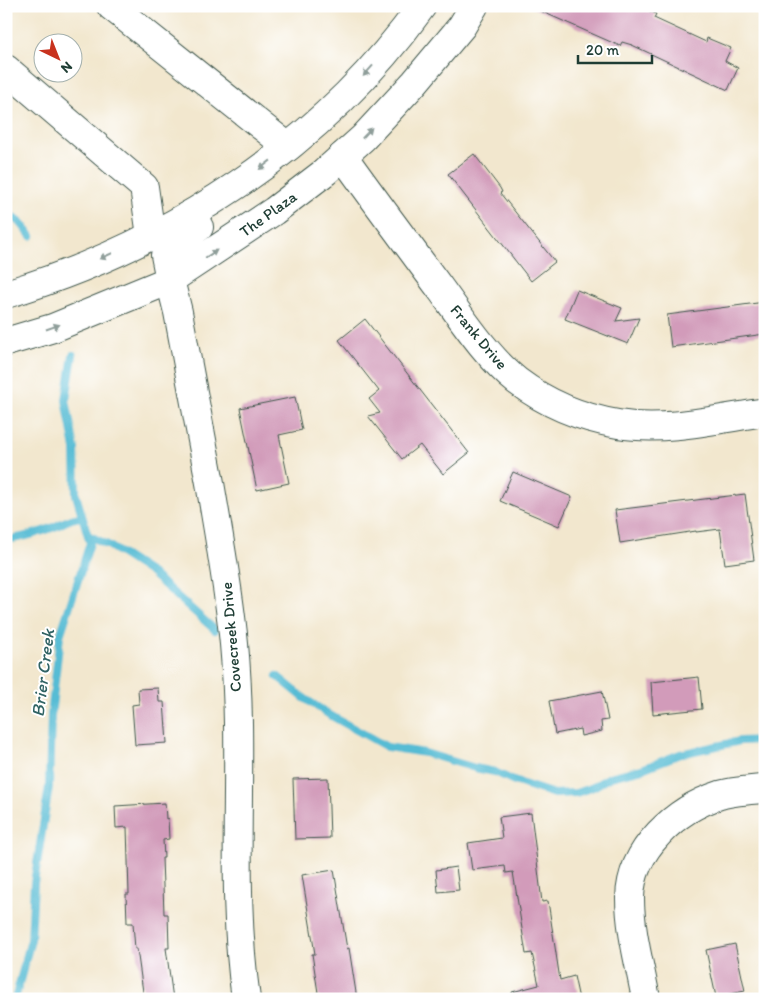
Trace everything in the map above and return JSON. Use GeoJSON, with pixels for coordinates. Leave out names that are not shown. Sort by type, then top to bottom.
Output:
{"type":"FeatureCollection","features":[{"type":"Feature","properties":{"kind":"street"},"geometry":{"type":"LineString","coordinates":[[111,6],[288,147]]}},
{"type":"Feature","properties":{"kind":"street"},"geometry":{"type":"LineString","coordinates":[[6,294],[74,270],[151,236],[242,182],[288,147],[334,108],[401,36],[422,6]]}},
{"type":"Feature","properties":{"kind":"street","name":"The Plaza"},"geometry":{"type":"LineString","coordinates":[[6,342],[61,324],[170,280],[274,211],[363,138],[415,82],[462,26],[474,6]]}},
{"type":"Feature","properties":{"kind":"street"},"geometry":{"type":"LineString","coordinates":[[6,70],[144,187],[151,236]]}},
{"type":"Feature","properties":{"kind":"street","name":"Frank Drive"},"geometry":{"type":"LineString","coordinates":[[343,156],[481,344],[516,380],[536,394],[570,411],[617,424],[652,427],[676,426],[765,412]]}},
{"type":"Feature","properties":{"kind":"street","name":"Covecreek Drive"},"geometry":{"type":"LineString","coordinates":[[242,182],[239,197],[233,205],[169,248],[165,255],[178,312],[225,565],[234,644],[239,733],[238,891],[246,999]]}},
{"type":"Feature","properties":{"kind":"street"},"geometry":{"type":"LineString","coordinates":[[646,999],[632,927],[630,898],[632,881],[642,854],[666,826],[703,802],[721,795],[765,789]]}},
{"type":"Feature","properties":{"kind":"building"},"geometry":{"type":"Polygon","coordinates":[[[529,6],[639,6],[656,14],[654,18],[706,42],[707,38],[731,48],[725,61],[738,68],[728,90],[632,45],[622,42],[620,46],[529,6]]]}},
{"type":"Feature","properties":{"kind":"building"},"geometry":{"type":"Polygon","coordinates":[[[474,154],[500,188],[502,192],[500,193],[555,262],[531,281],[448,174],[474,154]]]}},
{"type":"Feature","properties":{"kind":"building"},"geometry":{"type":"Polygon","coordinates":[[[577,290],[622,308],[616,321],[639,318],[628,344],[565,319],[577,290]]]}},
{"type":"Feature","properties":{"kind":"building"},"geometry":{"type":"Polygon","coordinates":[[[765,302],[765,334],[671,347],[667,315],[765,302]]]}},
{"type":"Feature","properties":{"kind":"building"},"geometry":{"type":"Polygon","coordinates":[[[365,319],[469,453],[443,474],[420,445],[402,459],[368,416],[380,413],[369,399],[379,391],[339,340],[365,319]]]}},
{"type":"Feature","properties":{"kind":"building"},"geometry":{"type":"Polygon","coordinates":[[[295,397],[302,430],[279,435],[289,483],[257,490],[240,408],[295,397]]]}},
{"type":"Feature","properties":{"kind":"building"},"geometry":{"type":"Polygon","coordinates":[[[513,472],[572,497],[559,526],[500,501],[513,472]]]}},
{"type":"Feature","properties":{"kind":"building"},"geometry":{"type":"Polygon","coordinates":[[[745,494],[754,560],[725,564],[720,529],[620,543],[615,510],[745,494]]]}},
{"type":"Feature","properties":{"kind":"building"},"geometry":{"type":"Polygon","coordinates":[[[699,677],[702,709],[653,714],[651,682],[699,677]]]}},
{"type":"Feature","properties":{"kind":"building"},"geometry":{"type":"Polygon","coordinates":[[[158,688],[159,702],[164,702],[167,743],[135,745],[132,705],[139,704],[138,689],[158,688]]]}},
{"type":"Feature","properties":{"kind":"building"},"geometry":{"type":"Polygon","coordinates":[[[602,691],[608,720],[601,721],[602,731],[581,736],[580,729],[555,734],[549,701],[602,691]]]}},
{"type":"Feature","properties":{"kind":"building"},"geometry":{"type":"Polygon","coordinates":[[[328,778],[330,838],[295,839],[293,779],[328,778]]]}},
{"type":"Feature","properties":{"kind":"building"},"geometry":{"type":"Polygon","coordinates":[[[165,803],[169,839],[163,840],[164,914],[168,914],[169,948],[166,948],[173,999],[144,999],[137,949],[135,949],[133,923],[127,923],[126,894],[129,894],[127,827],[116,828],[115,806],[165,803]]]}},
{"type":"Feature","properties":{"kind":"building"},"geometry":{"type":"Polygon","coordinates":[[[531,813],[542,902],[548,901],[560,980],[574,976],[579,999],[513,999],[512,992],[539,985],[532,953],[526,954],[513,872],[506,873],[505,866],[472,870],[468,843],[502,838],[499,817],[531,813]]]}},
{"type":"Feature","properties":{"kind":"building"},"geometry":{"type":"Polygon","coordinates":[[[456,867],[459,890],[438,892],[436,870],[456,867]]]}},
{"type":"Feature","properties":{"kind":"building"},"geometry":{"type":"Polygon","coordinates":[[[334,870],[357,999],[319,999],[312,954],[315,954],[302,875],[334,870]]]}},
{"type":"Feature","properties":{"kind":"building"},"geometry":{"type":"Polygon","coordinates":[[[735,944],[745,991],[716,997],[706,950],[735,944]]]}},
{"type":"Feature","properties":{"kind":"waterway","name":"Brier Creek"},"geometry":{"type":"LineString","coordinates":[[6,212],[21,223],[31,236]]}},
{"type":"Feature","properties":{"kind":"waterway","name":"Brier Creek"},"geometry":{"type":"LineString","coordinates":[[15,999],[31,940],[34,883],[49,787],[51,716],[60,636],[90,543],[76,495],[75,449],[66,400],[73,355]]}},
{"type":"Feature","properties":{"kind":"waterway"},"geometry":{"type":"LineString","coordinates":[[6,540],[33,534],[73,518],[82,517]]}},
{"type":"Feature","properties":{"kind":"waterway"},"geometry":{"type":"LineString","coordinates":[[88,535],[108,545],[151,573],[215,630]]}},
{"type":"Feature","properties":{"kind":"waterway"},"geometry":{"type":"LineString","coordinates":[[277,676],[304,698],[328,714],[387,747],[425,753],[495,772],[514,781],[554,794],[576,793],[593,787],[610,777],[642,769],[680,754],[740,741],[765,740]]}}]}
